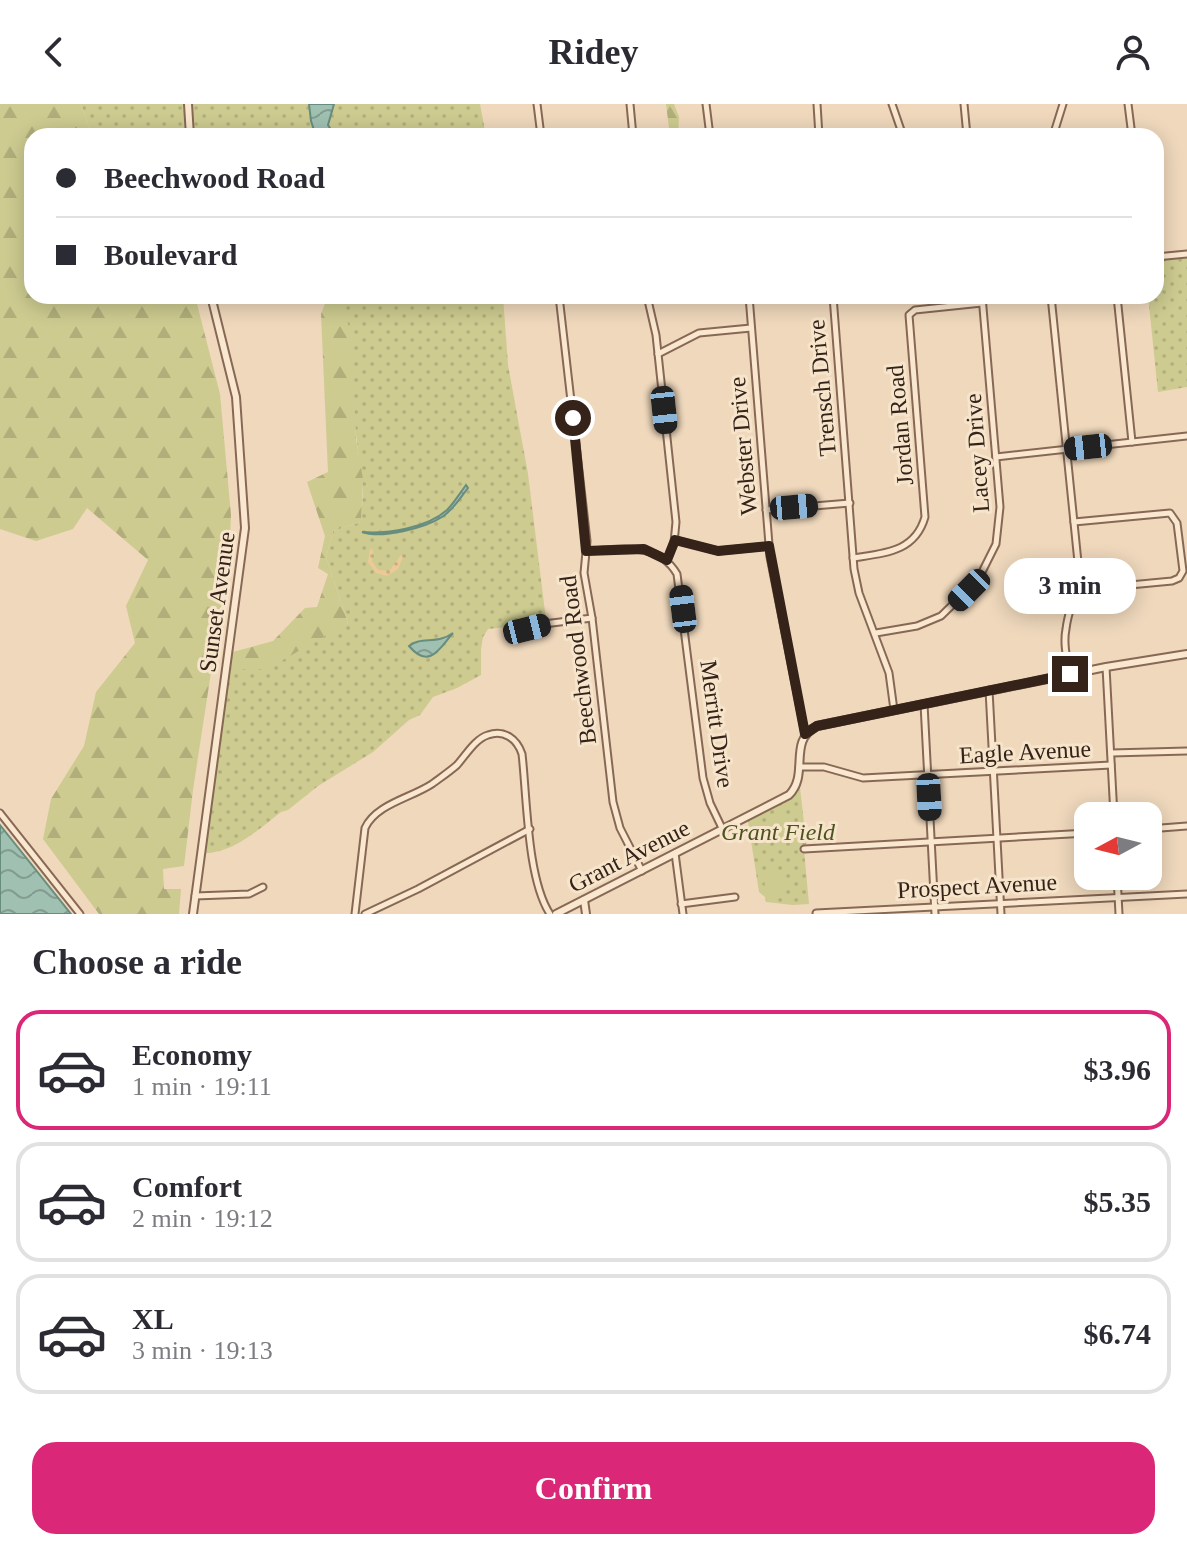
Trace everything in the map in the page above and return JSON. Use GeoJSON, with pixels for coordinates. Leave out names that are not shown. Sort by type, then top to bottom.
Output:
{"type":"FeatureCollection","features":[{"type":"Feature","properties":{"kind":"street"},"geometry":{"type":"LineString","coordinates":[[188,104],[190,128]]}},
{"type":"Feature","properties":{"kind":"street"},"geometry":{"type":"LineString","coordinates":[[537,104],[540,128]]}},
{"type":"Feature","properties":{"kind":"street"},"geometry":{"type":"LineString","coordinates":[[630,104],[632,128]]}},
{"type":"Feature","properties":{"kind":"street"},"geometry":{"type":"LineString","coordinates":[[706,104],[709,128]]}},
{"type":"Feature","properties":{"kind":"street"},"geometry":{"type":"LineString","coordinates":[[817,104],[818,128]]}},
{"type":"Feature","properties":{"kind":"street"},"geometry":{"type":"LineString","coordinates":[[892,104],[900,128]]}},
{"type":"Feature","properties":{"kind":"street"},"geometry":{"type":"LineString","coordinates":[[964,104],[966,128]]}},
{"type":"Feature","properties":{"kind":"street"},"geometry":{"type":"LineString","coordinates":[[1056,128],[1063,104]]}},
{"type":"Feature","properties":{"kind":"street"},"geometry":{"type":"LineString","coordinates":[[1128,104],[1131,128]]}},
{"type":"Feature","properties":{"kind":"street"},"geometry":{"type":"LineString","coordinates":[[1164,256],[1187,254]]}},
{"type":"Feature","properties":{"kind":"street","name":"Sunset Avenue"},"geometry":{"type":"LineString","coordinates":[[193,914],[245,528],[234,385],[213,304]]}},
{"type":"Feature","properties":{"kind":"street","name":"Beechwood Road"},"geometry":{"type":"LineString","coordinates":[[560,304],[586,551],[584,573],[613,802],[620,828],[642,871]]}},
{"type":"Feature","properties":{"kind":"street"},"geometry":{"type":"LineString","coordinates":[[586,551],[644,549],[667,560],[675,540],[676,522],[658,354],[649,304]]}},
{"type":"Feature","properties":{"kind":"street","name":"Webster Drive"},"geometry":{"type":"LineString","coordinates":[[750,304],[769,546],[805,734]]}},
{"type":"Feature","properties":{"kind":"street","name":"Trensch Drive"},"geometry":{"type":"LineString","coordinates":[[834,304],[853,558],[859,593],[889,673],[894,710]]}},
{"type":"Feature","properties":{"kind":"street","name":"Jordan Road"},"geometry":{"type":"LineString","coordinates":[[853,558],[904,548],[916,537],[925,517],[909,315],[915,310],[955,304]]}},
{"type":"Feature","properties":{"kind":"street","name":"Lacey Drive"},"geometry":{"type":"LineString","coordinates":[[876,633],[934,620],[949,610],[978,580],[991,557],[1000,521],[982,304]]}},
{"type":"Feature","properties":{"kind":"street"},"geometry":{"type":"LineString","coordinates":[[1052,304],[1079,572],[1065,630],[1070,674]]}},
{"type":"Feature","properties":{"kind":"street"},"geometry":{"type":"LineString","coordinates":[[1118,304],[1132,442]]}},
{"type":"Feature","properties":{"kind":"street"},"geometry":{"type":"LineString","coordinates":[[658,354],[692,335],[751,328]]}},
{"type":"Feature","properties":{"kind":"street"},"geometry":{"type":"LineString","coordinates":[[996,457],[1187,436]]}},
{"type":"Feature","properties":{"kind":"street"},"geometry":{"type":"LineString","coordinates":[[766,510],[850,503]]}},
{"type":"Feature","properties":{"kind":"street"},"geometry":{"type":"LineString","coordinates":[[1074,522],[1166,512],[1174,515],[1183,571],[1177,579],[1077,590]]}},
{"type":"Feature","properties":{"kind":"street"},"geometry":{"type":"LineString","coordinates":[[675,540],[718,551],[769,546]]}},
{"type":"Feature","properties":{"kind":"street","name":"Merritt Drive"},"geometry":{"type":"LineString","coordinates":[[667,560],[680,581],[703,778],[722,828]]}},
{"type":"Feature","properties":{"kind":"street"},"geometry":{"type":"LineString","coordinates":[[509,634],[544,624],[592,618]]}},
{"type":"Feature","properties":{"kind":"street"},"geometry":{"type":"LineString","coordinates":[[805,734],[817,726],[1070,674],[1187,654]]}},
{"type":"Feature","properties":{"kind":"street"},"geometry":{"type":"LineString","coordinates":[[1106,667],[1113,802]]}},
{"type":"Feature","properties":{"kind":"street"},"geometry":{"type":"LineString","coordinates":[[989,690],[1001,914]]}},
{"type":"Feature","properties":{"kind":"street"},"geometry":{"type":"LineString","coordinates":[[924,704],[935,910]]}},
{"type":"Feature","properties":{"kind":"street"},"geometry":{"type":"LineString","coordinates":[[355,914],[365,828],[369,821],[377,812],[445,775],[485,736],[503,734],[513,739],[520,748],[537,886],[553,914]]}},
{"type":"Feature","properties":{"kind":"street","name":"Grant Avenue"},"geometry":{"type":"LineString","coordinates":[[553,914],[789,795],[797,784],[799,748],[805,734]]}},
{"type":"Feature","properties":{"kind":"street","name":"Eagle Avenue"},"geometry":{"type":"LineString","coordinates":[[1111,753],[1187,751]]}},
{"type":"Feature","properties":{"kind":"street","name":"Eagle Avenue"},"geometry":{"type":"LineString","coordinates":[[799,767],[824,767],[863,778],[1111,765]]}},
{"type":"Feature","properties":{"kind":"street"},"geometry":{"type":"LineString","coordinates":[[0,813],[80,914]]}},
{"type":"Feature","properties":{"kind":"street"},"geometry":{"type":"LineString","coordinates":[[1162,828],[1187,826]]}},
{"type":"Feature","properties":{"kind":"street"},"geometry":{"type":"LineString","coordinates":[[365,914],[530,829]]}},
{"type":"Feature","properties":{"kind":"street"},"geometry":{"type":"LineString","coordinates":[[804,849],[1074,834]]}},
{"type":"Feature","properties":{"kind":"street"},"geometry":{"type":"LineString","coordinates":[[675,853],[683,914]]}},
{"type":"Feature","properties":{"kind":"street"},"geometry":{"type":"LineString","coordinates":[[195,896],[249,894],[263,887]]}},
{"type":"Feature","properties":{"kind":"street"},"geometry":{"type":"LineString","coordinates":[[1118,890],[1119,914]]}},
{"type":"Feature","properties":{"kind":"street","name":"Prospect Avenue"},"geometry":{"type":"LineString","coordinates":[[816,913],[935,910],[1000,903],[1187,894]]}},
{"type":"Feature","properties":{"kind":"street"},"geometry":{"type":"LineString","coordinates":[[681,904],[735,897]]}},
{"type":"Feature","properties":{"kind":"street"},"geometry":{"type":"LineString","coordinates":[[584,900],[586,914]]}},
{"type":"Feature","properties":{"kind":"green space"},"geometry":{"type":"Polygon","coordinates":[[[0,104],[81,104],[89,128],[24,128],[24,304],[197,304],[220,394],[231,515],[229,555],[184,866],[163,869],[164,889],[181,889],[179,914],[99,914],[43,839],[51,799],[84,746],[96,692],[135,643],[126,606],[148,560],[87,508],[73,529],[36,541],[0,529],[0,104]]]}},
{"type":"Feature","properties":{"kind":"green space"},"geometry":{"type":"Polygon","coordinates":[[[81,104],[480,104],[484,128],[89,128],[81,104]]]}},
{"type":"Feature","properties":{"kind":"green space"},"geometry":{"type":"Polygon","coordinates":[[[666,104],[674,104],[679,117],[678,128],[669,128],[666,104]]]}},
{"type":"Feature","properties":{"kind":"green space"},"geometry":{"type":"Polygon","coordinates":[[[1187,256],[1187,387],[1158,392],[1149,304],[1164,304],[1164,258],[1187,256]]]}},
{"type":"Feature","properties":{"kind":"green space"},"geometry":{"type":"Polygon","coordinates":[[[325,304],[342,304],[351,333],[356,439],[363,479],[361,522],[333,531],[326,557],[348,623],[267,669],[226,669],[229,653],[273,641],[305,608],[317,607],[328,574],[318,568],[325,536],[307,482],[328,472],[321,314],[325,304]]]}},
{"type":"Feature","properties":{"kind":"green space"},"geometry":{"type":"Polygon","coordinates":[[[340,304],[504,304],[508,365],[528,474],[546,620],[514,632],[507,627],[488,629],[481,649],[481,675],[433,697],[420,715],[409,720],[373,752],[318,786],[243,840],[222,850],[200,853],[226,669],[238,668],[348,623],[326,557],[333,531],[361,522],[363,491],[340,304]]]}},
{"type":"Feature","properties":{"kind":"green space","name":"Grant Field"},"geometry":{"type":"Polygon","coordinates":[[[799,779],[809,904],[766,902],[759,892],[747,815],[783,798],[799,779]]]}},
{"type":"Feature","properties":{"kind":"green space"},"geometry":{"type":"Polygon","coordinates":[[[779,817],[784,819],[784,839],[772,836],[764,824],[779,817]]]}},
{"type":"Feature","properties":{"kind":"green space"},"geometry":{"type":"Polygon","coordinates":[[[775,871],[786,878],[786,891],[766,896],[764,877],[775,871]]]}},
{"type":"Feature","properties":{"kind":"sand"},"geometry":{"type":"Polygon","coordinates":[[[370,549],[373,550],[372,561],[378,570],[389,571],[401,555],[398,569],[387,576],[376,573],[368,562],[370,549]]]}},
{"type":"Feature","properties":{"kind":"water"},"geometry":{"type":"Polygon","coordinates":[[[309,104],[334,104],[330,128],[313,128],[309,104]]]}},
{"type":"Feature","properties":{"kind":"water"},"geometry":{"type":"Polygon","coordinates":[[[466,485],[468,488],[453,507],[435,521],[392,533],[362,532],[395,531],[429,521],[447,510],[466,485]]]}},
{"type":"Feature","properties":{"kind":"water"},"geometry":{"type":"Polygon","coordinates":[[[453,633],[429,656],[416,653],[409,646],[419,641],[441,639],[453,633]]]}},
{"type":"Feature","properties":{"kind":"water"},"geometry":{"type":"Polygon","coordinates":[[[0,825],[71,914],[0,914],[0,825]]]}},
{"type":"Feature","properties":{"kind":"route"},"geometry":{"type":"LineString","coordinates":[[573,418],[586,551],[644,549],[667,560],[675,540],[718,551],[769,546],[805,734],[817,726],[1070,674]]}}]}
